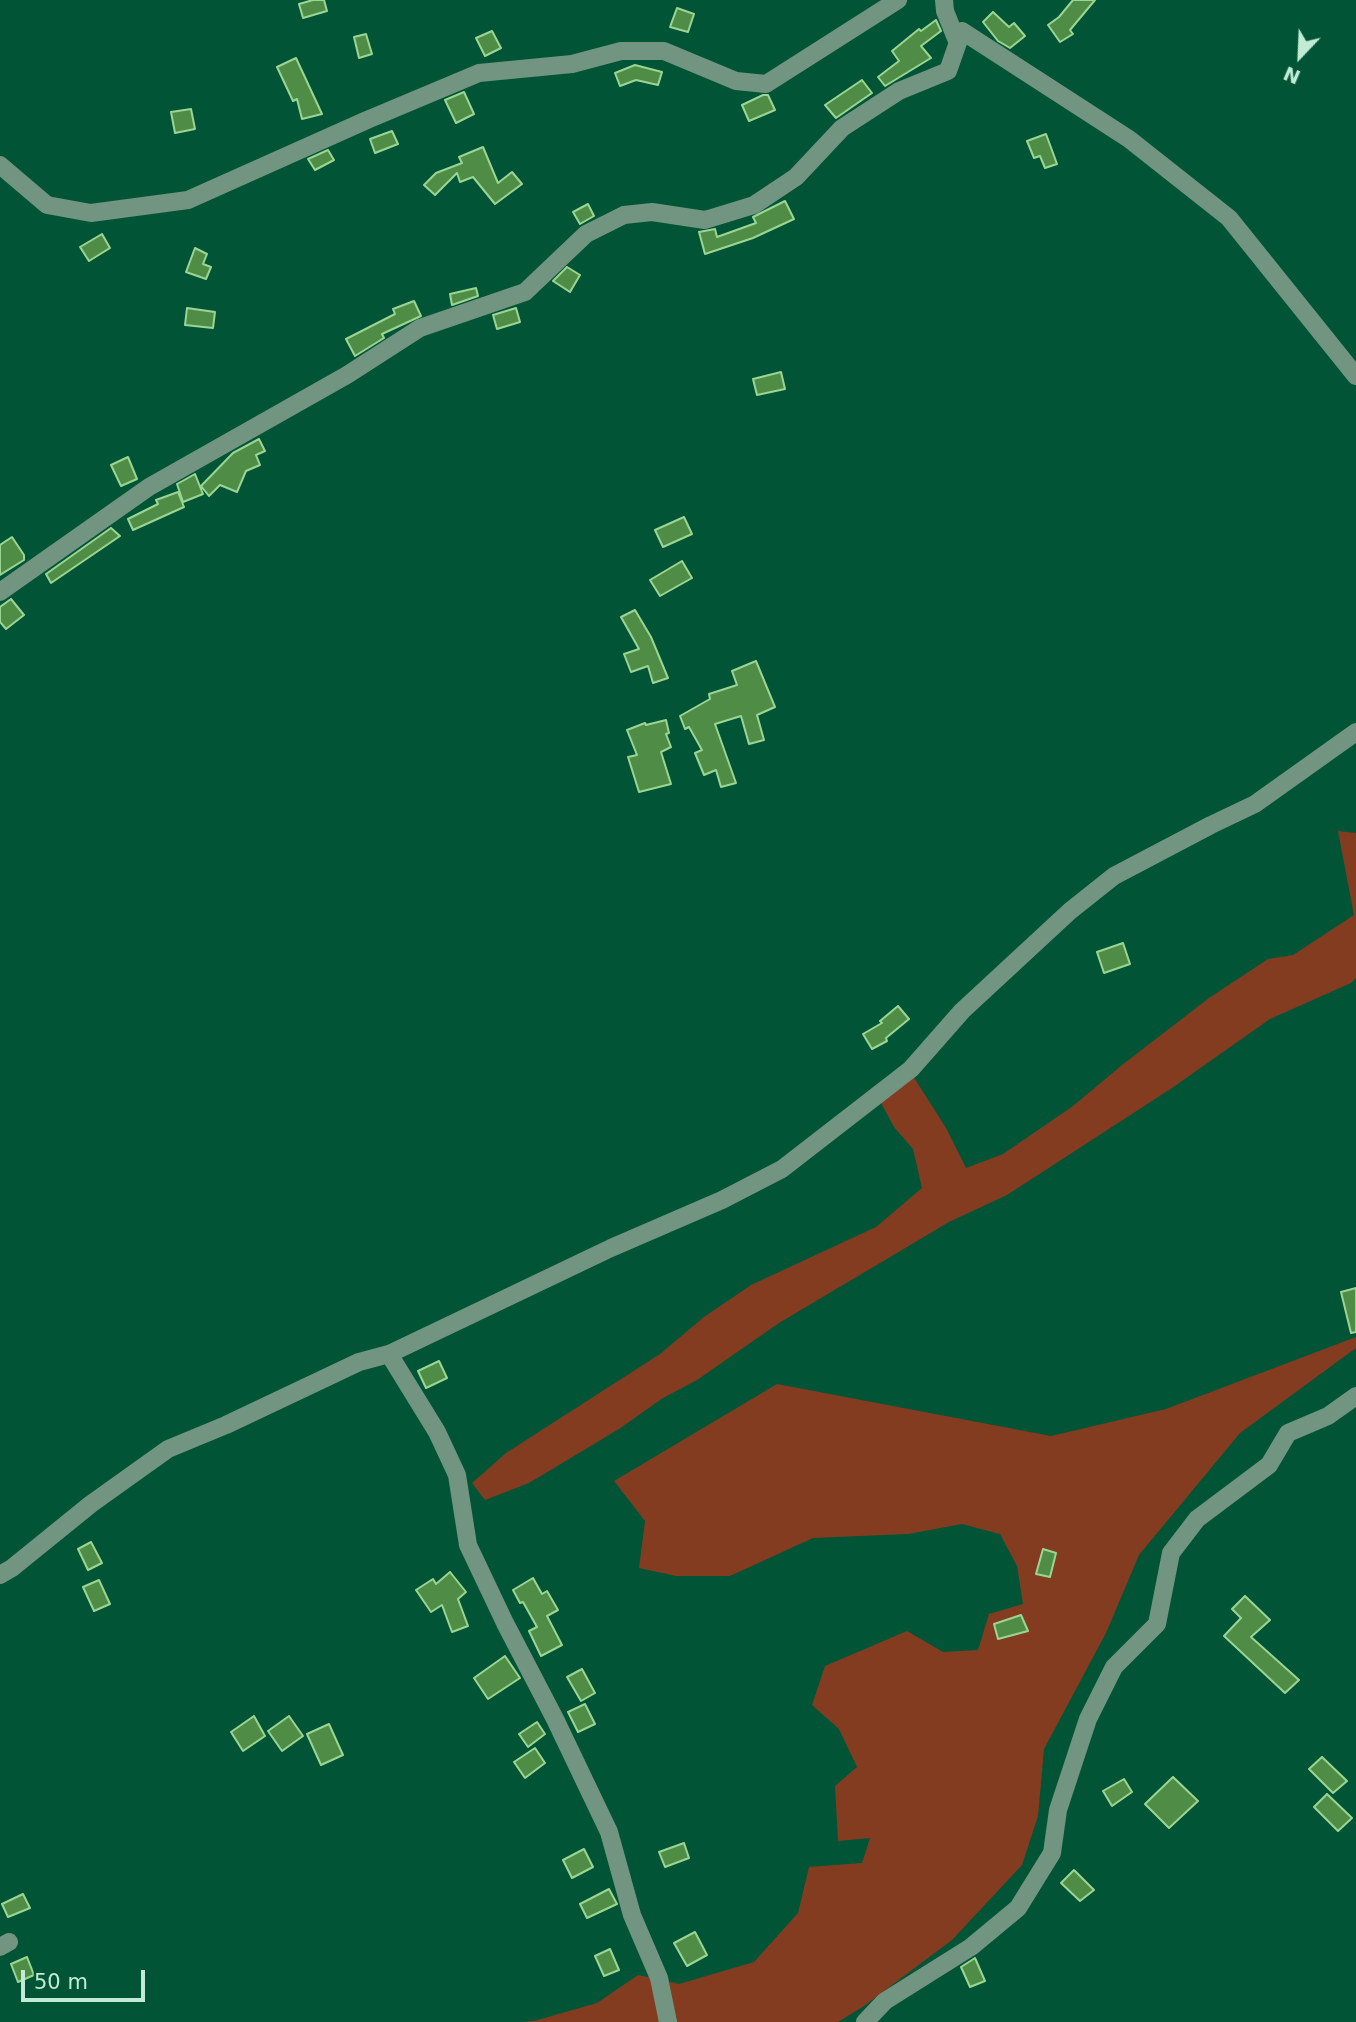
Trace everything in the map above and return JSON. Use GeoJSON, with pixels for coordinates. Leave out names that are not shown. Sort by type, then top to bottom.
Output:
{"type":"FeatureCollection","features":[{"type":"Feature","properties":{"kind":"street"},"geometry":{"type":"LineString","coordinates":[[0,166],[47,205],[91,213],[188,200],[479,73],[572,64],[621,51],[664,51],[736,81],[766,84],[898,0]]}},
{"type":"Feature","properties":{"kind":"street"},"geometry":{"type":"LineString","coordinates":[[944,0],[945,11],[957,41],[962,31]]}},
{"type":"Feature","properties":{"kind":"street"},"geometry":{"type":"LineString","coordinates":[[962,31],[1129,139],[1229,218],[1356,376]]}},
{"type":"Feature","properties":{"kind":"street"},"geometry":{"type":"LineString","coordinates":[[0,592],[149,487],[347,375],[420,328],[525,292],[586,234],[624,215],[652,212],[705,220],[754,205],[796,177],[842,128],[899,91],[948,71],[962,31]]}},
{"type":"Feature","properties":{"kind":"street"},"geometry":{"type":"LineString","coordinates":[[0,1575],[91,1504],[168,1449],[359,1362],[389,1354],[611,1248],[722,1200],[782,1169],[911,1069],[962,1011],[1070,911],[1114,876],[1255,804],[1356,732]]}},
{"type":"Feature","properties":{"kind":"street"},"geometry":{"type":"LineString","coordinates":[[389,1354],[437,1432],[457,1475],[468,1545],[609,1832],[632,1915],[659,1978],[668,2022]]}},
{"type":"Feature","properties":{"kind":"street"},"geometry":{"type":"LineString","coordinates":[[864,2022],[885,2001],[971,1947],[1018,1908],[1052,1853],[1058,1810],[1088,1719],[1114,1667],[1157,1624],[1171,1553],[1197,1519],[1269,1465],[1288,1433],[1328,1416],[1356,1396]]}},
{"type":"Feature","properties":{"kind":"shaded area"},"geometry":{"type":"Polygon","coordinates":[[[1338,831],[1356,833],[1356,978],[1351,983],[1270,1019],[1172,1088],[1007,1195],[949,1222],[779,1323],[697,1380],[663,1398],[619,1429],[529,1483],[485,1500],[472,1483],[506,1453],[660,1354],[704,1317],[751,1285],[876,1227],[922,1188],[913,1149],[894,1127],[879,1099],[913,1076],[946,1128],[966,1168],[1003,1154],[1073,1106],[1209,998],[1268,959],[1293,955],[1354,915],[1338,831]]]}},
{"type":"Feature","properties":{"kind":"shaded area"},"geometry":{"type":"Polygon","coordinates":[[[1356,1337],[1356,1348],[1240,1433],[1139,1555],[1106,1633],[1044,1749],[1038,1816],[1022,1865],[952,1940],[864,2006],[838,2022],[520,2022],[534,2021],[597,2003],[638,1975],[679,1984],[754,1962],[798,1913],[809,1867],[862,1863],[870,1838],[838,1841],[835,1786],[857,1767],[839,1729],[812,1705],[825,1666],[907,1631],[943,1652],[978,1650],[989,1614],[1023,1604],[1017,1566],[1000,1534],[962,1524],[908,1534],[813,1538],[730,1576],[676,1576],[639,1568],[645,1521],[614,1481],[777,1384],[1051,1436],[1166,1409],[1356,1337]]]}},
{"type":"Feature","properties":{"kind":"building"},"geometry":{"type":"Polygon","coordinates":[[[324,0],[327,11],[303,18],[299,4],[324,0]]]}},
{"type":"Feature","properties":{"kind":"building"},"geometry":{"type":"Polygon","coordinates":[[[1073,0],[1095,0],[1070,30],[1073,34],[1060,42],[1048,25],[1059,17],[1073,0]]]}},
{"type":"Feature","properties":{"kind":"building"},"geometry":{"type":"Polygon","coordinates":[[[677,8],[694,14],[688,32],[670,27],[677,8]]]}},
{"type":"Feature","properties":{"kind":"building"},"geometry":{"type":"Polygon","coordinates":[[[993,12],[1009,27],[1014,23],[1025,36],[1010,48],[998,41],[983,22],[993,12]]]}},
{"type":"Feature","properties":{"kind":"building"},"geometry":{"type":"Polygon","coordinates":[[[936,20],[941,31],[921,46],[931,58],[885,86],[878,77],[899,61],[892,51],[919,29],[921,31],[936,20]]]}},
{"type":"Feature","properties":{"kind":"building"},"geometry":{"type":"Polygon","coordinates":[[[492,31],[501,48],[485,56],[476,38],[492,31]]]}},
{"type":"Feature","properties":{"kind":"building"},"geometry":{"type":"Polygon","coordinates":[[[366,34],[372,54],[359,58],[354,37],[366,34]]]}},
{"type":"Feature","properties":{"kind":"building"},"geometry":{"type":"Polygon","coordinates":[[[296,58],[322,114],[302,119],[297,99],[293,101],[277,67],[296,58]]]}},
{"type":"Feature","properties":{"kind":"building"},"geometry":{"type":"Polygon","coordinates":[[[635,65],[662,72],[658,85],[636,80],[620,86],[615,73],[635,65]]]}},
{"type":"Feature","properties":{"kind":"building"},"geometry":{"type":"Polygon","coordinates":[[[862,80],[872,93],[836,118],[825,105],[862,80]]]}},
{"type":"Feature","properties":{"kind":"building"},"geometry":{"type":"Polygon","coordinates":[[[464,92],[474,114],[456,123],[445,100],[464,92]]]}},
{"type":"Feature","properties":{"kind":"building"},"geometry":{"type":"Polygon","coordinates":[[[768,95],[775,110],[749,121],[742,105],[768,95]]]}},
{"type":"Feature","properties":{"kind":"building"},"geometry":{"type":"Polygon","coordinates":[[[191,109],[195,129],[175,133],[171,112],[191,109]]]}},
{"type":"Feature","properties":{"kind":"building"},"geometry":{"type":"Polygon","coordinates":[[[392,131],[398,144],[375,153],[370,139],[392,131]]]}},
{"type":"Feature","properties":{"kind":"building"},"geometry":{"type":"Polygon","coordinates":[[[1046,134],[1057,164],[1045,168],[1040,156],[1034,158],[1027,141],[1046,134]]]}},
{"type":"Feature","properties":{"kind":"building"},"geometry":{"type":"Polygon","coordinates":[[[483,147],[498,183],[512,172],[522,184],[495,204],[473,177],[460,182],[457,173],[435,195],[424,185],[436,173],[462,163],[459,157],[483,147]]]}},
{"type":"Feature","properties":{"kind":"building"},"geometry":{"type":"Polygon","coordinates":[[[328,150],[334,160],[315,170],[308,159],[328,150]]]}},
{"type":"Feature","properties":{"kind":"building"},"geometry":{"type":"Polygon","coordinates":[[[785,201],[794,219],[753,238],[705,254],[699,232],[715,229],[717,237],[756,223],[753,217],[785,201]]]}},
{"type":"Feature","properties":{"kind":"building"},"geometry":{"type":"Polygon","coordinates":[[[588,204],[594,216],[580,224],[573,212],[588,204]]]}},
{"type":"Feature","properties":{"kind":"building"},"geometry":{"type":"Polygon","coordinates":[[[102,234],[110,248],[89,261],[80,247],[102,234]]]}},
{"type":"Feature","properties":{"kind":"building"},"geometry":{"type":"Polygon","coordinates":[[[195,248],[207,254],[203,264],[211,267],[206,279],[186,272],[195,248]]]}},
{"type":"Feature","properties":{"kind":"building"},"geometry":{"type":"Polygon","coordinates":[[[567,267],[580,275],[570,292],[553,281],[567,267]]]}},
{"type":"Feature","properties":{"kind":"building"},"geometry":{"type":"Polygon","coordinates":[[[476,288],[478,296],[452,305],[450,294],[476,288]]]}},
{"type":"Feature","properties":{"kind":"building"},"geometry":{"type":"Polygon","coordinates":[[[414,301],[421,316],[382,334],[384,338],[355,356],[346,339],[395,314],[393,309],[414,301]]]}},
{"type":"Feature","properties":{"kind":"building"},"geometry":{"type":"Polygon","coordinates":[[[187,308],[215,312],[213,328],[185,325],[187,308]]]}},
{"type":"Feature","properties":{"kind":"building"},"geometry":{"type":"Polygon","coordinates":[[[516,308],[520,322],[497,329],[493,315],[516,308]]]}},
{"type":"Feature","properties":{"kind":"building"},"geometry":{"type":"Polygon","coordinates":[[[781,372],[785,389],[757,395],[753,379],[781,372]]]}},
{"type":"Feature","properties":{"kind":"building"},"geometry":{"type":"Polygon","coordinates":[[[259,439],[265,451],[256,455],[260,465],[246,471],[237,492],[220,485],[209,496],[201,486],[233,453],[259,439]]]}},
{"type":"Feature","properties":{"kind":"building"},"geometry":{"type":"Polygon","coordinates":[[[128,457],[137,479],[121,486],[111,465],[128,457]]]}},
{"type":"Feature","properties":{"kind":"building"},"geometry":{"type":"Polygon","coordinates":[[[195,474],[203,494],[183,502],[177,484],[195,474]]]}},
{"type":"Feature","properties":{"kind":"building"},"geometry":{"type":"Polygon","coordinates":[[[178,492],[184,507],[133,530],[128,519],[158,504],[156,500],[178,492]]]}},
{"type":"Feature","properties":{"kind":"building"},"geometry":{"type":"Polygon","coordinates":[[[684,517],[692,534],[663,547],[655,530],[684,517]]]}},
{"type":"Feature","properties":{"kind":"building"},"geometry":{"type":"Polygon","coordinates":[[[111,528],[120,536],[51,583],[46,574],[111,528]]]}},
{"type":"Feature","properties":{"kind":"building"},"geometry":{"type":"Polygon","coordinates":[[[12,537],[24,555],[24,560],[0,575],[0,545],[12,537]]]}},
{"type":"Feature","properties":{"kind":"building"},"geometry":{"type":"Polygon","coordinates":[[[682,561],[692,578],[660,596],[650,580],[682,561]]]}},
{"type":"Feature","properties":{"kind":"building"},"geometry":{"type":"Polygon","coordinates":[[[11,599],[24,615],[6,629],[0,622],[0,607],[11,599]]]}},
{"type":"Feature","properties":{"kind":"building"},"geometry":{"type":"Polygon","coordinates":[[[635,610],[651,637],[668,678],[653,683],[648,666],[631,672],[624,654],[639,649],[621,617],[635,610]]]}},
{"type":"Feature","properties":{"kind":"building"},"geometry":{"type":"Polygon","coordinates":[[[756,661],[775,707],[757,715],[764,740],[749,744],[741,716],[715,724],[736,783],[721,787],[716,770],[704,775],[695,753],[702,750],[689,727],[685,729],[680,716],[710,699],[709,694],[737,685],[732,671],[756,661]]]}},
{"type":"Feature","properties":{"kind":"building"},"geometry":{"type":"Polygon","coordinates":[[[666,720],[669,733],[666,734],[671,747],[661,752],[671,784],[639,792],[628,757],[637,755],[627,730],[645,723],[646,725],[666,720]]]}},
{"type":"Feature","properties":{"kind":"building"},"geometry":{"type":"Polygon","coordinates":[[[1123,943],[1130,964],[1104,973],[1097,952],[1123,943]]]}},
{"type":"Feature","properties":{"kind":"building"},"geometry":{"type":"Polygon","coordinates":[[[898,1006],[909,1019],[886,1038],[887,1041],[872,1049],[863,1034],[882,1023],[880,1021],[898,1006]]]}},
{"type":"Feature","properties":{"kind":"building"},"geometry":{"type":"Polygon","coordinates":[[[1356,1288],[1356,1332],[1351,1333],[1341,1292],[1356,1288]]]}},
{"type":"Feature","properties":{"kind":"building"},"geometry":{"type":"Polygon","coordinates":[[[439,1361],[447,1378],[426,1388],[418,1371],[439,1361]]]}},
{"type":"Feature","properties":{"kind":"building"},"geometry":{"type":"Polygon","coordinates":[[[91,1542],[102,1563],[88,1570],[78,1549],[91,1542]]]}},
{"type":"Feature","properties":{"kind":"building"},"geometry":{"type":"Polygon","coordinates":[[[1043,1549],[1056,1553],[1050,1577],[1036,1574],[1043,1549]]]}},
{"type":"Feature","properties":{"kind":"building"},"geometry":{"type":"Polygon","coordinates":[[[450,1572],[466,1592],[458,1599],[468,1626],[452,1632],[442,1605],[431,1612],[416,1590],[433,1579],[436,1584],[450,1572]]]}},
{"type":"Feature","properties":{"kind":"building"},"geometry":{"type":"Polygon","coordinates":[[[533,1578],[542,1594],[547,1591],[558,1610],[547,1616],[562,1645],[541,1656],[529,1631],[537,1627],[513,1590],[533,1578]]]}},
{"type":"Feature","properties":{"kind":"building"},"geometry":{"type":"Polygon","coordinates":[[[99,1580],[110,1604],[94,1611],[83,1587],[99,1580]]]}},
{"type":"Feature","properties":{"kind":"building"},"geometry":{"type":"Polygon","coordinates":[[[1245,1596],[1270,1620],[1251,1637],[1299,1680],[1285,1693],[1224,1636],[1241,1618],[1232,1609],[1245,1596]]]}},
{"type":"Feature","properties":{"kind":"building"},"geometry":{"type":"Polygon","coordinates":[[[1021,1615],[1028,1631],[998,1639],[994,1624],[1021,1615]]]}},
{"type":"Feature","properties":{"kind":"building"},"geometry":{"type":"Polygon","coordinates":[[[505,1656],[520,1678],[488,1699],[474,1678],[505,1656]]]}},
{"type":"Feature","properties":{"kind":"building"},"geometry":{"type":"Polygon","coordinates":[[[582,1669],[595,1693],[581,1701],[567,1677],[582,1669]]]}},
{"type":"Feature","properties":{"kind":"building"},"geometry":{"type":"Polygon","coordinates":[[[585,1704],[595,1724],[578,1732],[568,1712],[585,1704]]]}},
{"type":"Feature","properties":{"kind":"building"},"geometry":{"type":"Polygon","coordinates":[[[254,1716],[265,1736],[243,1751],[231,1732],[254,1716]]]}},
{"type":"Feature","properties":{"kind":"building"},"geometry":{"type":"Polygon","coordinates":[[[289,1716],[303,1736],[282,1751],[268,1731],[289,1716]]]}},
{"type":"Feature","properties":{"kind":"building"},"geometry":{"type":"Polygon","coordinates":[[[537,1722],[545,1734],[528,1747],[519,1734],[537,1722]]]}},
{"type":"Feature","properties":{"kind":"building"},"geometry":{"type":"Polygon","coordinates":[[[329,1724],[343,1755],[321,1765],[307,1734],[329,1724]]]}},
{"type":"Feature","properties":{"kind":"building"},"geometry":{"type":"Polygon","coordinates":[[[535,1748],[545,1763],[525,1778],[514,1762],[535,1748]]]}},
{"type":"Feature","properties":{"kind":"building"},"geometry":{"type":"Polygon","coordinates":[[[1322,1757],[1347,1781],[1333,1793],[1309,1769],[1322,1757]]]}},
{"type":"Feature","properties":{"kind":"building"},"geometry":{"type":"Polygon","coordinates":[[[1173,1777],[1198,1801],[1169,1828],[1145,1804],[1173,1777]]]}},
{"type":"Feature","properties":{"kind":"building"},"geometry":{"type":"Polygon","coordinates":[[[1124,1779],[1132,1792],[1112,1806],[1103,1791],[1124,1779]]]}},
{"type":"Feature","properties":{"kind":"building"},"geometry":{"type":"Polygon","coordinates":[[[1327,1794],[1352,1818],[1338,1831],[1314,1807],[1327,1794]]]}},
{"type":"Feature","properties":{"kind":"building"},"geometry":{"type":"Polygon","coordinates":[[[684,1843],[689,1858],[665,1867],[659,1852],[684,1843]]]}},
{"type":"Feature","properties":{"kind":"building"},"geometry":{"type":"Polygon","coordinates":[[[584,1849],[593,1867],[572,1878],[563,1860],[584,1849]]]}},
{"type":"Feature","properties":{"kind":"building"},"geometry":{"type":"Polygon","coordinates":[[[1074,1870],[1094,1890],[1080,1901],[1061,1883],[1074,1870]]]}},
{"type":"Feature","properties":{"kind":"building"},"geometry":{"type":"Polygon","coordinates":[[[609,1889],[617,1904],[587,1918],[580,1904],[609,1889]]]}},
{"type":"Feature","properties":{"kind":"building"},"geometry":{"type":"Polygon","coordinates":[[[23,1894],[30,1908],[8,1917],[2,1904],[23,1894]]]}},
{"type":"Feature","properties":{"kind":"building"},"geometry":{"type":"Polygon","coordinates":[[[695,1932],[707,1955],[687,1966],[674,1943],[695,1932]]]}},
{"type":"Feature","properties":{"kind":"building"},"geometry":{"type":"Polygon","coordinates":[[[610,1949],[619,1970],[604,1976],[595,1956],[610,1949]]]}},
{"type":"Feature","properties":{"kind":"building"},"geometry":{"type":"Polygon","coordinates":[[[27,1957],[34,1975],[18,1982],[11,1964],[27,1957]]]}},
{"type":"Feature","properties":{"kind":"building"},"geometry":{"type":"Polygon","coordinates":[[[975,1958],[985,1981],[970,1987],[961,1967],[975,1958]]]}}]}
